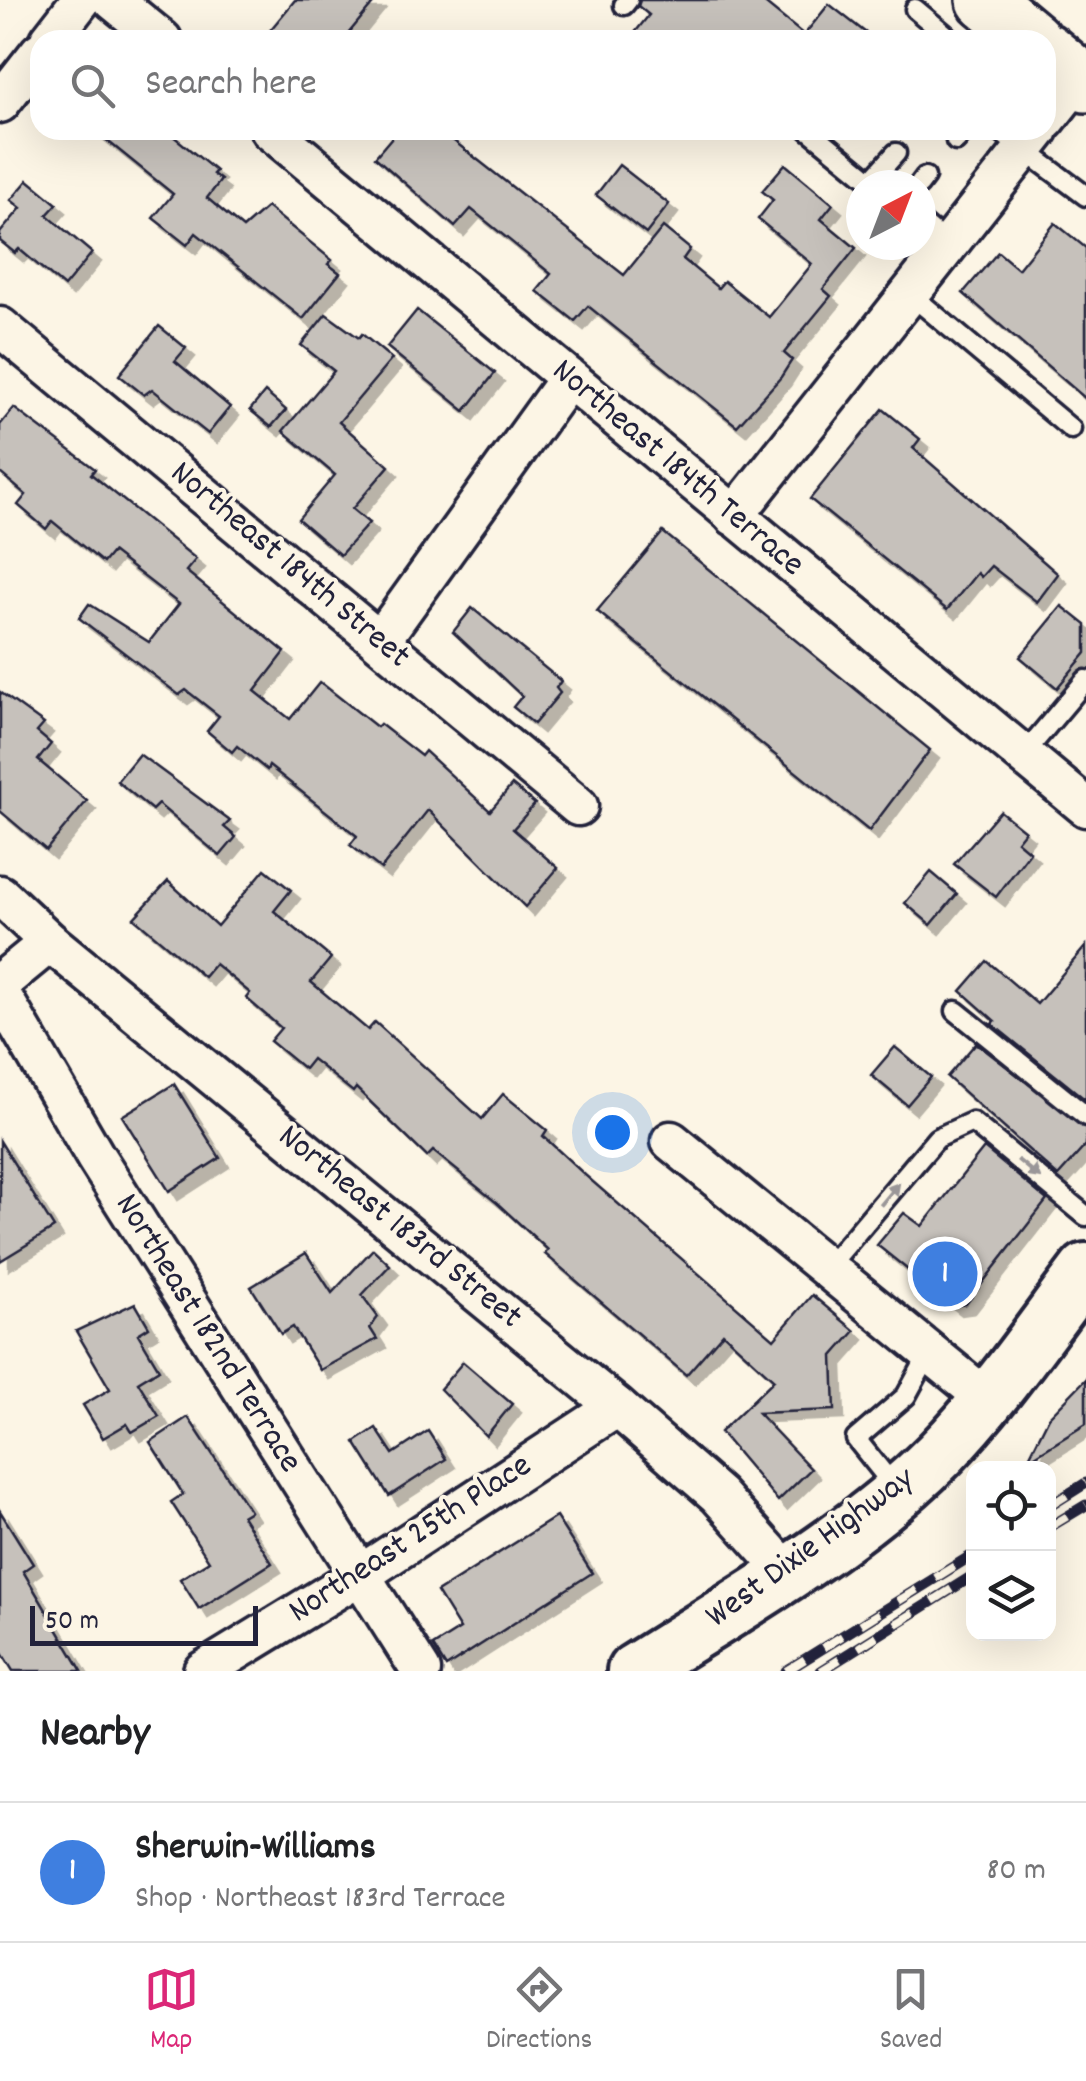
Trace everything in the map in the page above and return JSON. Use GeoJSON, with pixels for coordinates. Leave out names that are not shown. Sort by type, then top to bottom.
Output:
{"type":"FeatureCollection","features":[{"type":"Feature","properties":{"kind":"main road"},"geometry":{"type":"LineString","coordinates":[[985,0],[1021,30]]}},
{"type":"Feature","properties":{"kind":"street"},"geometry":{"type":"LineString","coordinates":[[58,30],[81,0]]}},
{"type":"Feature","properties":{"kind":"street"},"geometry":{"type":"LineString","coordinates":[[113,0],[158,22]]}},
{"type":"Feature","properties":{"kind":"street"},"geometry":{"type":"LineString","coordinates":[[0,103],[30,65]]}},
{"type":"Feature","properties":{"kind":"street","name":"Northeast 184th Terrace"},"geometry":{"type":"LineString","coordinates":[[282,140],[1086,807]]}},
{"type":"Feature","properties":{"kind":"street"},"geometry":{"type":"LineString","coordinates":[[936,233],[1020,140]]}},
{"type":"Feature","properties":{"kind":"street"},"geometry":{"type":"LineString","coordinates":[[734,516],[910,294],[924,260]]}},
{"type":"Feature","properties":{"kind":"street","name":"Northeast 184th Street"},"geometry":{"type":"LineString","coordinates":[[0,327],[578,806]]}},
{"type":"Feature","properties":{"kind":"street"},"geometry":{"type":"LineString","coordinates":[[380,641],[568,380]]}},
{"type":"Feature","properties":{"kind":"street","name":"Northeast 183rd Street"},"geometry":{"type":"LineString","coordinates":[[0,895],[50,942],[616,1406],[718,1496],[788,1572]]}},
{"type":"Feature","properties":{"kind":"street"},"geometry":{"type":"LineString","coordinates":[[0,983],[50,942]]}},
{"type":"Feature","properties":{"kind":"street","name":"Northeast 182nd Terrace"},"geometry":{"type":"LineString","coordinates":[[0,993],[95,1156],[420,1671]]}},
{"type":"Feature","properties":{"kind":"street"},"geometry":{"type":"LineString","coordinates":[[671,1141],[987,1399]]}},
{"type":"Feature","properties":{"kind":"street","name":"West Dixie Highway"},"geometry":{"type":"LineString","coordinates":[[634,1671],[788,1572],[897,1491],[939,1454],[1083,1279]]}},
{"type":"Feature","properties":{"kind":"street","name":"Northeast 25th Place"},"geometry":{"type":"LineString","coordinates":[[203,1671],[360,1575],[616,1406]]}},
{"type":"Feature","properties":{"kind":"lane"},"geometry":{"type":"LineString","coordinates":[[914,3],[942,30]]}},
{"type":"Feature","properties":{"kind":"lane"},"geometry":{"type":"LineString","coordinates":[[822,140],[858,170]]}},
{"type":"Feature","properties":{"kind":"lane"},"geometry":{"type":"LineString","coordinates":[[1034,140],[1086,196]]}},
{"type":"Feature","properties":{"kind":"lane"},"geometry":{"type":"LineString","coordinates":[[883,170],[896,153]]}},
{"type":"Feature","properties":{"kind":"lane"},"geometry":{"type":"LineString","coordinates":[[910,294],[1071,429]]}},
{"type":"Feature","properties":{"kind":"lane"},"geometry":{"type":"LineString","coordinates":[[1023,754],[1086,680]]}},
{"type":"Feature","properties":{"kind":"lane"},"geometry":{"type":"LineString","coordinates":[[956,1011],[1086,1116]]}},
{"type":"Feature","properties":{"kind":"lane"},"geometry":{"type":"LineString","coordinates":[[827,1268],[937,1138],[972,1122],[1086,1216]]}},
{"type":"Feature","properties":{"kind":"lane"},"geometry":{"type":"LineString","coordinates":[[897,1491],[856,1439],[906,1396],[930,1352]]}},
{"type":"Feature","properties":{"kind":"building"},"geometry":{"type":"Polygon","coordinates":[[[295,0],[376,0],[351,30],[270,30],[295,0]]]}},
{"type":"Feature","properties":{"kind":"building"},"geometry":{"type":"Polygon","coordinates":[[[640,0],[761,0],[798,30],[637,30],[649,15],[638,6],[640,0]]]}},
{"type":"Feature","properties":{"kind":"building"},"geometry":{"type":"Polygon","coordinates":[[[829,4],[862,30],[808,30],[829,4]]]}},
{"type":"Feature","properties":{"kind":"building"},"geometry":{"type":"Polygon","coordinates":[[[106,140],[178,140],[216,171],[213,174],[221,180],[207,198],[243,228],[267,207],[332,260],[328,264],[340,273],[303,319],[196,233],[187,245],[153,218],[173,194],[106,140]]]}},
{"type":"Feature","properties":{"kind":"building"},"geometry":{"type":"Polygon","coordinates":[[[389,140],[453,140],[624,275],[663,227],[690,249],[683,259],[718,288],[724,281],[769,317],[812,264],[758,219],[773,200],[762,191],[785,164],[833,204],[821,219],[846,240],[846,260],[823,289],[831,296],[784,353],[792,360],[781,377],[737,426],[588,306],[575,321],[537,291],[551,274],[471,209],[455,227],[375,157],[389,140]]]}},
{"type":"Feature","properties":{"kind":"building"},"geometry":{"type":"Polygon","coordinates":[[[619,165],[669,204],[646,234],[596,195],[619,165]]]}},
{"type":"Feature","properties":{"kind":"building"},"geometry":{"type":"Polygon","coordinates":[[[28,180],[57,204],[47,215],[92,253],[64,287],[19,249],[15,253],[0,241],[0,233],[21,208],[11,200],[28,180]]]}},
{"type":"Feature","properties":{"kind":"building"},"geometry":{"type":"Polygon","coordinates":[[[1055,223],[1086,248],[1086,399],[963,293],[998,252],[1018,269],[1055,223]]]}},
{"type":"Feature","properties":{"kind":"building"},"geometry":{"type":"Polygon","coordinates":[[[417,310],[495,373],[465,411],[387,347],[417,310]]]}},
{"type":"Feature","properties":{"kind":"building"},"geometry":{"type":"Polygon","coordinates":[[[326,314],[359,338],[362,334],[392,359],[339,422],[389,466],[352,509],[369,523],[340,555],[298,519],[335,475],[283,431],[334,371],[301,345],[326,314]]]}},
{"type":"Feature","properties":{"kind":"building"},"geometry":{"type":"Polygon","coordinates":[[[159,326],[186,348],[175,361],[230,407],[208,434],[152,389],[144,395],[119,375],[159,326]]]}},
{"type":"Feature","properties":{"kind":"building"},"geometry":{"type":"Polygon","coordinates":[[[265,392],[286,410],[271,427],[250,410],[265,392]]]}},
{"type":"Feature","properties":{"kind":"building"},"geometry":{"type":"Polygon","coordinates":[[[14,408],[95,469],[91,474],[196,559],[186,571],[285,652],[255,691],[290,719],[320,682],[421,756],[425,751],[490,811],[512,785],[535,804],[513,829],[558,868],[525,907],[428,810],[381,869],[350,845],[357,836],[269,766],[267,770],[237,746],[232,752],[207,731],[219,716],[186,690],[179,695],[79,618],[89,604],[149,642],[179,604],[112,552],[103,563],[52,521],[46,529],[18,505],[26,495],[0,473],[0,425],[14,408]]]}},
{"type":"Feature","properties":{"kind":"building"},"geometry":{"type":"Polygon","coordinates":[[[883,409],[920,439],[913,448],[1058,574],[1037,602],[991,566],[981,577],[977,573],[947,610],[810,499],[883,409]]]}},
{"type":"Feature","properties":{"kind":"building"},"geometry":{"type":"Polygon","coordinates":[[[663,532],[930,750],[869,831],[597,611],[663,532]]]}},
{"type":"Feature","properties":{"kind":"building"},"geometry":{"type":"Polygon","coordinates":[[[1062,606],[1086,625],[1086,653],[1057,688],[1020,657],[1062,606]]]}},
{"type":"Feature","properties":{"kind":"building"},"geometry":{"type":"Polygon","coordinates":[[[472,608],[561,681],[556,688],[560,693],[534,724],[513,707],[522,696],[453,632],[472,608]]]}},
{"type":"Feature","properties":{"kind":"building"},"geometry":{"type":"Polygon","coordinates":[[[0,692],[44,724],[37,732],[51,744],[38,760],[87,801],[46,850],[0,811],[0,692]]]}},
{"type":"Feature","properties":{"kind":"building"},"geometry":{"type":"Polygon","coordinates":[[[139,754],[230,821],[224,827],[236,837],[220,856],[158,804],[152,810],[117,781],[139,754]]]}},
{"type":"Feature","properties":{"kind":"building"},"geometry":{"type":"Polygon","coordinates":[[[1000,811],[1025,831],[1017,841],[1030,852],[996,897],[954,864],[1000,811]]]}},
{"type":"Feature","properties":{"kind":"building"},"geometry":{"type":"Polygon","coordinates":[[[265,869],[291,890],[274,911],[331,958],[311,982],[368,1030],[375,1022],[482,1119],[503,1094],[547,1130],[543,1136],[585,1175],[774,1339],[812,1295],[855,1331],[833,1356],[835,1410],[758,1413],[811,1469],[778,1501],[720,1432],[774,1380],[723,1333],[686,1375],[545,1254],[548,1250],[497,1203],[433,1151],[427,1157],[356,1088],[353,1092],[312,1059],[304,1069],[270,1041],[281,1028],[246,998],[250,993],[215,964],[204,977],[134,918],[168,881],[217,926],[265,869]]]}},
{"type":"Feature","properties":{"kind":"building"},"geometry":{"type":"Polygon","coordinates":[[[931,872],[957,894],[931,925],[905,903],[931,872]]]}},
{"type":"Feature","properties":{"kind":"building"},"geometry":{"type":"Polygon","coordinates":[[[1086,946],[1086,1100],[992,1024],[995,1021],[961,991],[987,961],[1037,1004],[1086,946]]]}},
{"type":"Feature","properties":{"kind":"building"},"geometry":{"type":"Polygon","coordinates":[[[976,1043],[1086,1128],[1086,1145],[1058,1176],[947,1077],[976,1043]]]}},
{"type":"Feature","properties":{"kind":"building"},"geometry":{"type":"Polygon","coordinates":[[[895,1047],[931,1077],[907,1105],[871,1075],[895,1047]]]}},
{"type":"Feature","properties":{"kind":"building"},"geometry":{"type":"Polygon","coordinates":[[[174,1084],[220,1158],[169,1191],[122,1116],[174,1084]]]}},
{"type":"Feature","properties":{"kind":"building"},"geometry":{"type":"Polygon","coordinates":[[[0,1141],[54,1228],[0,1261],[0,1141]]]}},
{"type":"Feature","properties":{"kind":"building"},"geometry":{"type":"Polygon","coordinates":[[[984,1148],[1047,1200],[966,1304],[953,1306],[877,1245],[904,1213],[922,1226],[984,1148]]]}},
{"type":"Feature","properties":{"kind":"building"},"geometry":{"type":"Polygon","coordinates":[[[373,1249],[390,1265],[362,1295],[378,1317],[370,1328],[377,1339],[320,1370],[293,1327],[281,1334],[251,1287],[306,1253],[332,1293],[373,1249]]]}},
{"type":"Feature","properties":{"kind":"building"},"geometry":{"type":"Polygon","coordinates":[[[135,1303],[149,1327],[138,1334],[159,1369],[138,1382],[159,1416],[132,1432],[127,1424],[103,1438],[83,1405],[110,1389],[76,1331],[135,1303]]]}},
{"type":"Feature","properties":{"kind":"building"},"geometry":{"type":"Polygon","coordinates":[[[463,1362],[512,1404],[486,1436],[440,1389],[463,1362]]]}},
{"type":"Feature","properties":{"kind":"building"},"geometry":{"type":"Polygon","coordinates":[[[1086,1379],[1086,1424],[1027,1461],[1049,1417],[1086,1379]]]}},
{"type":"Feature","properties":{"kind":"building"},"geometry":{"type":"Polygon","coordinates":[[[188,1417],[250,1511],[242,1516],[272,1563],[199,1609],[180,1579],[209,1561],[171,1502],[183,1494],[150,1442],[188,1417]]]}},
{"type":"Feature","properties":{"kind":"building"},"geometry":{"type":"Polygon","coordinates":[[[376,1428],[393,1454],[428,1431],[446,1459],[389,1496],[355,1442],[376,1428]]]}},
{"type":"Feature","properties":{"kind":"building"},"geometry":{"type":"Polygon","coordinates":[[[0,1511],[33,1564],[23,1571],[82,1671],[13,1671],[0,1650],[0,1511]]]}},
{"type":"Feature","properties":{"kind":"building"},"geometry":{"type":"Polygon","coordinates":[[[556,1517],[592,1573],[446,1667],[433,1646],[460,1629],[437,1592],[556,1517]]]}},
{"type":"Feature","properties":{"kind":"railway"},"geometry":{"type":"LineString","coordinates":[[1056,1502],[1086,1483]]}},
{"type":"Feature","properties":{"kind":"railway"},"geometry":{"type":"LineString","coordinates":[[1056,1523],[1086,1505]]}},
{"type":"Feature","properties":{"kind":"railway"},"geometry":{"type":"LineString","coordinates":[[786,1671],[966,1559]]}},
{"type":"Feature","properties":{"kind":"railway"},"geometry":{"type":"LineString","coordinates":[[821,1671],[966,1580]]}},
{"type":"Feature","properties":{"kind":"place","name":"Sherwin-Williams"},"geometry":{"type":"Point","coordinates":[945,1274]}}]}
